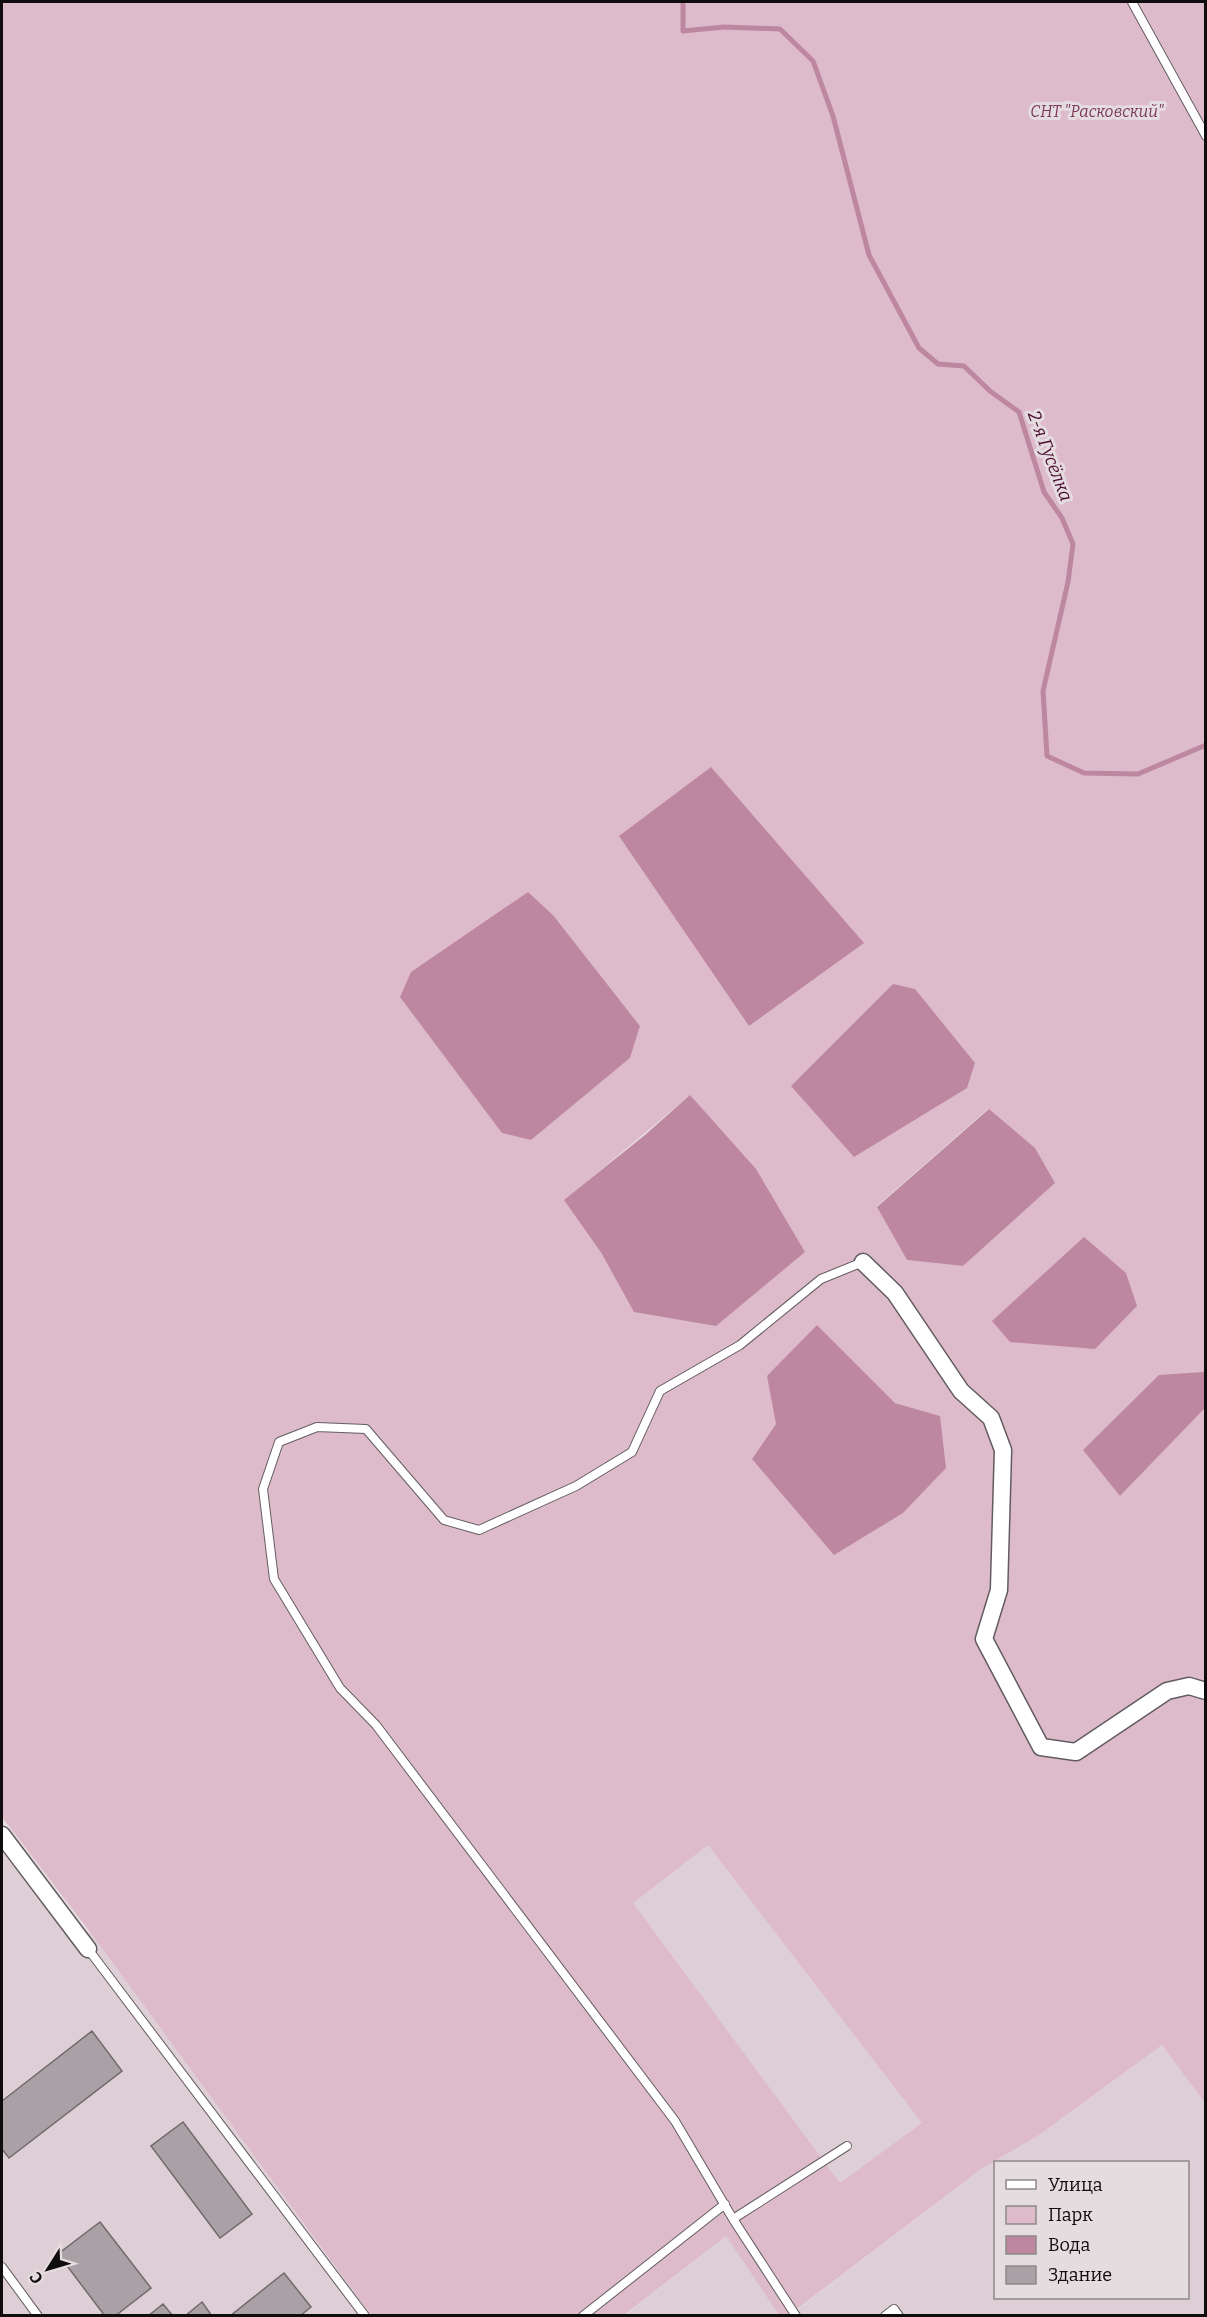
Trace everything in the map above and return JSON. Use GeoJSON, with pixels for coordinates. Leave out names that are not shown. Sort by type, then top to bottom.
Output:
{"type":"FeatureCollection","features":[{"type":"Feature","properties":{"kind":"street"},"geometry":{"type":"LineString","coordinates":[[863,1262],[895,1293],[961,1391],[991,1418],[1003,1450],[999,1590],[984,1638],[1041,1747],[1076,1752],[1167,1690],[1189,1686],[1206,1691]]}},
{"type":"Feature","properties":{"kind":"street"},"geometry":{"type":"LineString","coordinates":[[2,1835],[88,1949]]}},
{"type":"Feature","properties":{"kind":"lane"},"geometry":{"type":"LineString","coordinates":[[1131,2],[1206,136]]}},
{"type":"Feature","properties":{"kind":"lane"},"geometry":{"type":"LineString","coordinates":[[796,2316],[733,2219],[675,2121],[376,1725],[340,1688],[274,1579],[262,1489],[279,1442],[317,1427],[366,1429],[444,1520],[479,1530],[576,1486],[632,1452],[660,1391],[740,1345],[821,1279],[863,1262]]}},
{"type":"Feature","properties":{"kind":"lane"},"geometry":{"type":"LineString","coordinates":[[88,1949],[365,2316]]}},
{"type":"Feature","properties":{"kind":"lane"},"geometry":{"type":"LineString","coordinates":[[733,2219],[848,2146]]}},
{"type":"Feature","properties":{"kind":"lane"},"geometry":{"type":"LineString","coordinates":[[583,2316],[725,2204]]}},
{"type":"Feature","properties":{"kind":"lane"},"geometry":{"type":"LineString","coordinates":[[2,2267],[38,2316]]}},
{"type":"Feature","properties":{"kind":"lane"},"geometry":{"type":"LineString","coordinates":[[885,2316],[894,2309],[899,2316]]}},
{"type":"Feature","properties":{"kind":"shaded area"},"geometry":{"type":"Polygon","coordinates":[[[708,1844],[923,2123],[840,2183],[632,1902],[708,1844]]]}},
{"type":"Feature","properties":{"kind":"shaded area"},"geometry":{"type":"Polygon","coordinates":[[[2,1845],[73,1938],[90,1932],[371,2315],[2,2315],[2,1845]]]}},
{"type":"Feature","properties":{"kind":"shaded area"},"geometry":{"type":"Polygon","coordinates":[[[1162,2045],[1205,2103],[1205,2315],[789,2316],[994,2161],[994,2299],[1189,2299],[1189,2161],[995,2161],[1039,2135],[1162,2045]]]}},
{"type":"Feature","properties":{"kind":"shaded area"},"geometry":{"type":"Polygon","coordinates":[[[726,2236],[779,2315],[624,2316],[726,2236]]]}},
{"type":"Feature","properties":{"kind":"green space","name":"СНТ \"Расковский\""},"geometry":{"type":"Polygon","coordinates":[[[2,2],[1205,2],[1205,1377],[1203,1372],[1120,1496],[1205,1408],[1205,2103],[1162,2045],[1039,2135],[981,2169],[789,2315],[779,2315],[726,2236],[624,2315],[371,2315],[90,1932],[2,1817],[2,2]],[[528,892],[502,1133],[531,1140],[630,1058],[640,1026],[553,915],[528,892]],[[690,1095],[565,1200],[602,1254],[690,1095]],[[988,1109],[877,1206],[907,1260],[963,1266],[1055,1183],[988,1109]],[[817,1325],[776,1424],[752,1459],[940,1416],[895,1403],[817,1325]],[[708,1845],[633,1903],[840,2183],[922,2123],[708,1845]]]}},
{"type":"Feature","properties":{"kind":"water"},"geometry":{"type":"Polygon","coordinates":[[[711,767],[864,943],[749,1026],[619,836],[711,767]]]}},
{"type":"Feature","properties":{"kind":"water"},"geometry":{"type":"Polygon","coordinates":[[[528,892],[553,915],[640,1026],[630,1058],[531,1140],[502,1133],[400,997],[411,972],[528,892]]]}},
{"type":"Feature","properties":{"kind":"water"},"geometry":{"type":"Polygon","coordinates":[[[893,984],[915,989],[975,1063],[967,1088],[854,1157],[791,1086],[893,984]]]}},
{"type":"Feature","properties":{"kind":"water"},"geometry":{"type":"Polygon","coordinates":[[[690,1095],[756,1169],[805,1252],[716,1326],[634,1312],[602,1254],[564,1200],[645,1135],[690,1095]]]}},
{"type":"Feature","properties":{"kind":"water"},"geometry":{"type":"Polygon","coordinates":[[[989,1109],[1035,1148],[1055,1183],[963,1266],[907,1260],[877,1207],[989,1109]]]}},
{"type":"Feature","properties":{"kind":"water"},"geometry":{"type":"Polygon","coordinates":[[[1084,1237],[1126,1273],[1137,1306],[1095,1349],[1010,1342],[992,1321],[1084,1237]]]}},
{"type":"Feature","properties":{"kind":"water"},"geometry":{"type":"Polygon","coordinates":[[[817,1325],[895,1403],[940,1416],[946,1468],[903,1513],[834,1555],[752,1459],[776,1424],[767,1376],[817,1325]]]}},
{"type":"Feature","properties":{"kind":"water"},"geometry":{"type":"Polygon","coordinates":[[[1204,1372],[1205,1408],[1120,1496],[1083,1450],[1159,1375],[1204,1372]]]}},
{"type":"Feature","properties":{"kind":"building"},"geometry":{"type":"Polygon","coordinates":[[[92,2031],[122,2071],[9,2158],[2,2149],[2,2101],[92,2031]]]}},
{"type":"Feature","properties":{"kind":"building"},"geometry":{"type":"Polygon","coordinates":[[[183,2122],[252,2214],[220,2238],[151,2146],[183,2122]]]}},
{"type":"Feature","properties":{"kind":"building"},"geometry":{"type":"Polygon","coordinates":[[[100,2222],[151,2288],[115,2316],[105,2316],[58,2254],[100,2222]]]}},
{"type":"Feature","properties":{"kind":"building"},"geometry":{"type":"Polygon","coordinates":[[[284,2273],[311,2307],[300,2316],[230,2316],[284,2273]]]}},
{"type":"Feature","properties":{"kind":"building"},"geometry":{"type":"Polygon","coordinates":[[[202,2302],[212,2316],[185,2316],[202,2302]]]}},
{"type":"Feature","properties":{"kind":"building"},"geometry":{"type":"Polygon","coordinates":[[[163,2304],[173,2316],[148,2316],[163,2304]]]}},
{"type":"Feature","properties":{"kind":"waterway","name":"2-я Гусёлка"},"geometry":{"type":"LineString","coordinates":[[683,2],[683,31],[724,27],[780,29],[813,61],[833,116],[869,255],[919,348],[938,364],[964,366],[990,391],[1019,412],[1044,492],[1062,518],[1073,544],[1068,582],[1043,691],[1047,756],[1084,773],[1138,774],[1206,745]]}}]}
